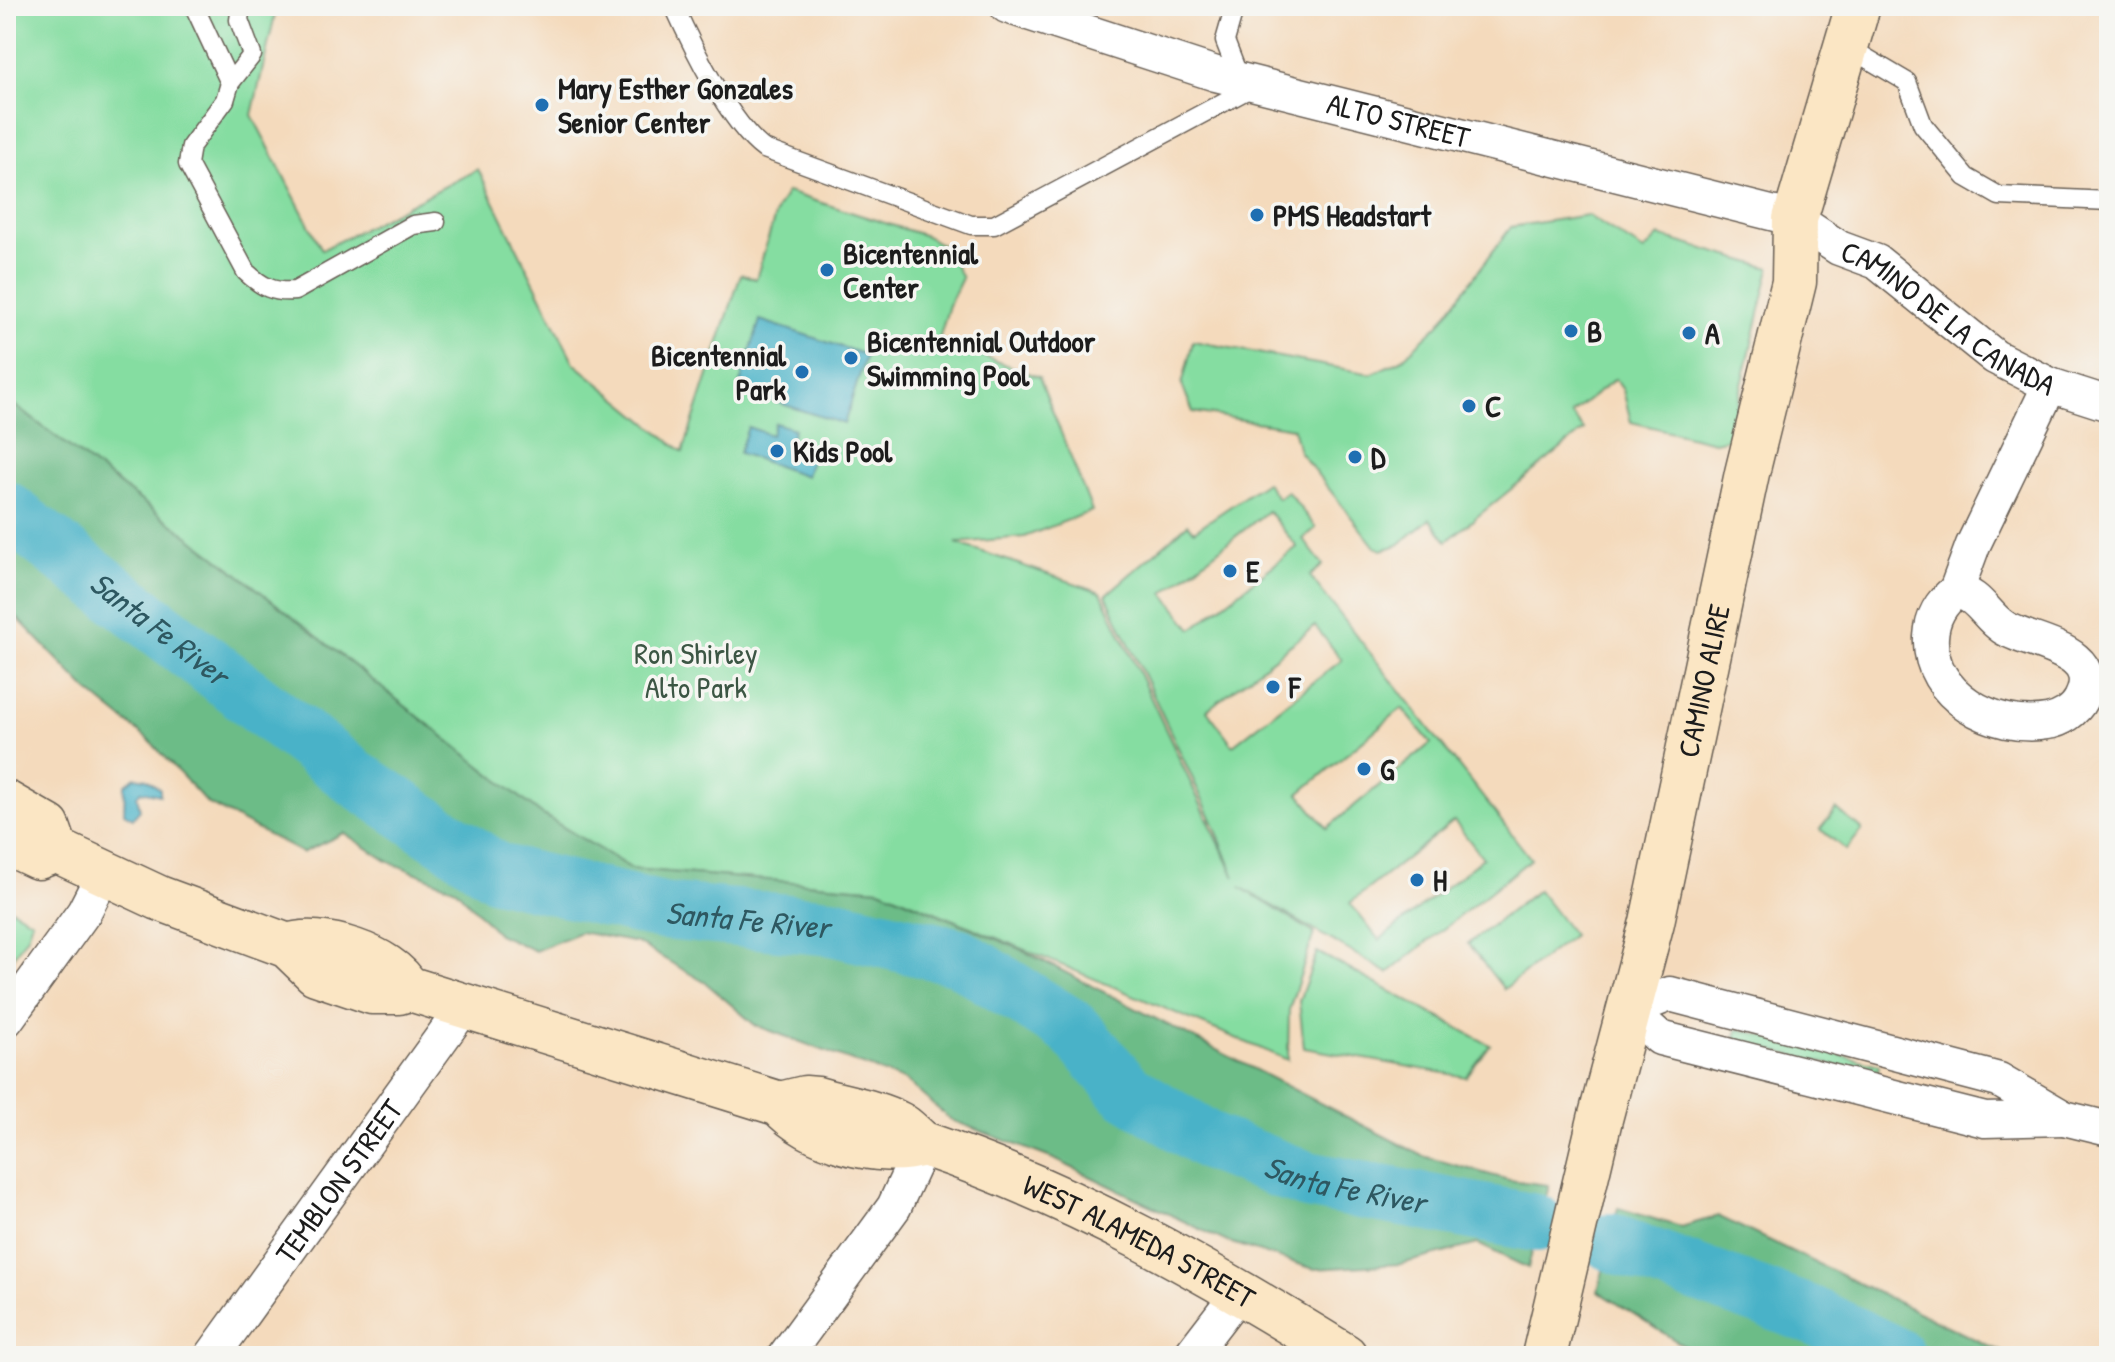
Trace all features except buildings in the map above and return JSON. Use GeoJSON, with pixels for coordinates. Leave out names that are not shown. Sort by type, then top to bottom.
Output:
{"type":"FeatureCollection","features":[{"type":"Feature","properties":{"kind":"street","name":"ALTO STREET"},"geometry":{"type":"LineString","coordinates":[[1007,6],[1249,82],[1795,219]]}},
{"type":"Feature","properties":{"kind":"street","name":"CAMINO ALIRE"},"geometry":{"type":"LineString","coordinates":[[1544,1356],[1600,1119],[1652,922],[1747,473],[1794,282],[1795,219],[1852,26]]}},
{"type":"Feature","properties":{"kind":"street","name":"CAMINO DE LA CANADA"},"geometry":{"type":"LineString","coordinates":[[1795,219],[1839,248],[1877,262],[1995,357],[2050,385],[2109,404]]}},
{"type":"Feature","properties":{"kind":"street"},"geometry":{"type":"LineString","coordinates":[[1956,591],[1968,593],[2002,626],[2056,646],[2076,660],[2084,674],[2085,689],[2079,703],[2054,721],[2035,724],[1995,718],[1959,699],[1945,685],[1930,650],[1937,611],[1956,591],[1973,545],[2050,385]]}},
{"type":"Feature","properties":{"kind":"street","name":"WEST ALAMEDA STREET"},"geometry":{"type":"LineString","coordinates":[[6,803],[48,827],[56,850],[104,873],[288,946],[316,973],[385,995],[407,988],[780,1104],[817,1099],[889,1119],[923,1144],[1037,1187],[1151,1242],[1240,1291],[1345,1356]]}},
{"type":"Feature","properties":{"kind":"street","name":"WEST ALAMEDA STREET"},"geometry":{"type":"LineString","coordinates":[[6,842],[38,857],[56,850]]}},
{"type":"Feature","properties":{"kind":"street"},"geometry":{"type":"LineString","coordinates":[[6,1020],[84,912],[104,873]]}},
{"type":"Feature","properties":{"kind":"street"},"geometry":{"type":"LineString","coordinates":[[2064,1118],[1999,1080],[1670,994],[1629,1010],[1660,1038],[1849,1088],[1985,1120],[2064,1118],[2109,1129]]}},
{"type":"Feature","properties":{"kind":"street","name":"TEMBLON STREET"},"geometry":{"type":"LineString","coordinates":[[212,1356],[464,1007]]}},
{"type":"Feature","properties":{"kind":"street"},"geometry":{"type":"LineString","coordinates":[[785,1356],[894,1207],[923,1144]]}},
{"type":"Feature","properties":{"kind":"street"},"geometry":{"type":"LineString","coordinates":[[1190,1356],[1240,1291]]}},
{"type":"Feature","properties":{"kind":"lane"},"geometry":{"type":"LineString","coordinates":[[194,6],[230,83]]}},
{"type":"Feature","properties":{"kind":"lane"},"geometry":{"type":"LineString","coordinates":[[241,6],[239,20],[252,55],[230,83],[225,100],[191,146],[188,164],[246,272],[259,284],[278,292],[295,291],[413,225],[436,222]]}},
{"type":"Feature","properties":{"kind":"lane"},"geometry":{"type":"LineString","coordinates":[[674,6],[690,41],[747,136],[764,149],[971,225],[994,225],[1249,82],[1225,41],[1229,18],[1235,6]]}},
{"type":"Feature","properties":{"kind":"lane"},"geometry":{"type":"LineString","coordinates":[[1852,26],[1907,82],[1923,125],[1966,177],[1999,196],[2109,201]]}},
{"type":"Feature","properties":{"kind":"shaded area"},"geometry":{"type":"Polygon","coordinates":[[[1616,1345],[1644,1356],[1597,1356],[1616,1345]]]}},
{"type":"Feature","properties":{"kind":"green space","name":"Ron Shirley Alto Park"},"geometry":{"type":"Polygon","coordinates":[[[6,6],[277,6],[252,115],[322,250],[478,169],[574,363],[683,452],[741,274],[756,279],[777,209],[787,192],[926,236],[945,247],[962,278],[949,305],[939,340],[1039,377],[1092,511],[1024,537],[956,543],[1101,592],[1235,877],[1212,820],[1106,595],[1188,524],[1194,531],[1266,482],[1278,498],[1287,491],[1316,528],[1303,539],[1323,565],[1310,576],[1531,859],[1388,973],[1240,887],[1314,933],[1289,1010],[1288,1060],[880,889],[632,869],[540,813],[237,573],[6,399],[6,6]],[[1268,511],[1164,593],[1192,629],[1297,547],[1268,511]],[[1315,626],[1207,710],[1233,745],[1342,660],[1315,626]],[[1402,708],[1299,794],[1327,828],[1431,743],[1402,708]],[[1454,821],[1350,903],[1379,940],[1483,858],[1454,821]]]}},
{"type":"Feature","properties":{"kind":"green space"},"geometry":{"type":"Polygon","coordinates":[[[1587,215],[1644,251],[1659,236],[1770,268],[1729,439],[1714,442],[1631,422],[1623,390],[1615,379],[1571,414],[1584,430],[1447,541],[1430,519],[1398,545],[1382,550],[1375,547],[1299,451],[1293,428],[1193,412],[1182,385],[1193,341],[1371,374],[1401,360],[1439,324],[1511,227],[1587,215]]]}},
{"type":"Feature","properties":{"kind":"green space"},"geometry":{"type":"Polygon","coordinates":[[[6,399],[237,573],[540,813],[632,869],[880,889],[1020,949],[1423,1156],[1509,1180],[1549,1185],[1528,1268],[1478,1244],[1401,1264],[1314,1269],[1225,1241],[1056,1160],[951,1120],[906,1081],[755,1025],[706,983],[637,943],[580,932],[535,951],[498,934],[456,889],[387,861],[344,833],[302,853],[207,803],[150,741],[87,690],[6,606],[6,399]]]}},
{"type":"Feature","properties":{"kind":"green space"},"geometry":{"type":"Polygon","coordinates":[[[1836,809],[1862,830],[1846,850],[1820,829],[1836,809]]]}},
{"type":"Feature","properties":{"kind":"green space"},"geometry":{"type":"Polygon","coordinates":[[[1538,890],[1573,935],[1504,989],[1468,944],[1538,890]]]}},
{"type":"Feature","properties":{"kind":"green space"},"geometry":{"type":"Polygon","coordinates":[[[6,906],[32,921],[27,936],[8,965],[6,906]]]}},
{"type":"Feature","properties":{"kind":"green space"},"geometry":{"type":"Polygon","coordinates":[[[1317,952],[1490,1045],[1466,1077],[1304,1048],[1299,1001],[1317,952]]]}},
{"type":"Feature","properties":{"kind":"green space"},"geometry":{"type":"Polygon","coordinates":[[[1738,1029],[1879,1065],[1877,1076],[1735,1041],[1738,1029]]]}},
{"type":"Feature","properties":{"kind":"green space"},"geometry":{"type":"Polygon","coordinates":[[[1618,1208],[1681,1227],[1718,1216],[2010,1356],[1706,1356],[1692,1351],[1598,1291],[1618,1208]]]}},
{"type":"Feature","properties":{"kind":"water","name":"Bicentennial Park"},"geometry":{"type":"Polygon","coordinates":[[[760,320],[866,355],[844,424],[738,390],[760,320]]]}},
{"type":"Feature","properties":{"kind":"water","name":"Kids Pool"},"geometry":{"type":"Polygon","coordinates":[[[775,423],[794,429],[790,441],[815,449],[806,476],[739,453],[748,427],[771,435],[775,423]]]}},
{"type":"Feature","properties":{"kind":"water"},"geometry":{"type":"Polygon","coordinates":[[[135,777],[147,779],[160,789],[160,795],[141,791],[137,796],[140,810],[133,818],[124,813],[125,785],[135,777]]]}},
{"type":"Feature","properties":{"kind":"waterway","name":"Santa Fe River"},"geometry":{"type":"LineString","coordinates":[[6,510],[354,777],[497,872],[662,911],[832,927],[959,957],[1071,1027],[1127,1091],[1212,1143],[1307,1180],[1536,1223]]}},
{"type":"Feature","properties":{"kind":"waterway","name":"Santa Fe River"},"geometry":{"type":"LineString","coordinates":[[1610,1242],[1811,1315],[1896,1356]]}},
{"type":"Feature","properties":{"kind":"place","name":"Mary Esther Gonzales Senior Center"},"geometry":{"type":"Point","coordinates":[542,105]}},
{"type":"Feature","properties":{"kind":"place","name":"PMS Headstart"},"geometry":{"type":"Point","coordinates":[1257,215]}},
{"type":"Feature","properties":{"kind":"place","name":"Bicentennial Center"},"geometry":{"type":"Point","coordinates":[827,270]}},
{"type":"Feature","properties":{"kind":"place","name":"B"},"geometry":{"type":"Point","coordinates":[1571,331]}},
{"type":"Feature","properties":{"kind":"place","name":"A"},"geometry":{"type":"Point","coordinates":[1689,333]}},
{"type":"Feature","properties":{"kind":"place","name":"Bicentennial Outdoor Swimming Pool"},"geometry":{"type":"Point","coordinates":[851,358]}},
{"type":"Feature","properties":{"kind":"place","name":"Bicentennial Park"},"geometry":{"type":"Point","coordinates":[802,372]}},
{"type":"Feature","properties":{"kind":"place","name":"C"},"geometry":{"type":"Point","coordinates":[1469,406]}},
{"type":"Feature","properties":{"kind":"place","name":"Kids Pool"},"geometry":{"type":"Point","coordinates":[777,451]}},
{"type":"Feature","properties":{"kind":"place","name":"D"},"geometry":{"type":"Point","coordinates":[1355,457]}},
{"type":"Feature","properties":{"kind":"place","name":"E"},"geometry":{"type":"Point","coordinates":[1230,571]}},
{"type":"Feature","properties":{"kind":"place","name":"F"},"geometry":{"type":"Point","coordinates":[1273,687]}},
{"type":"Feature","properties":{"kind":"place","name":"G"},"geometry":{"type":"Point","coordinates":[1364,769]}},
{"type":"Feature","properties":{"kind":"place","name":"H"},"geometry":{"type":"Point","coordinates":[1417,880]}}]}
